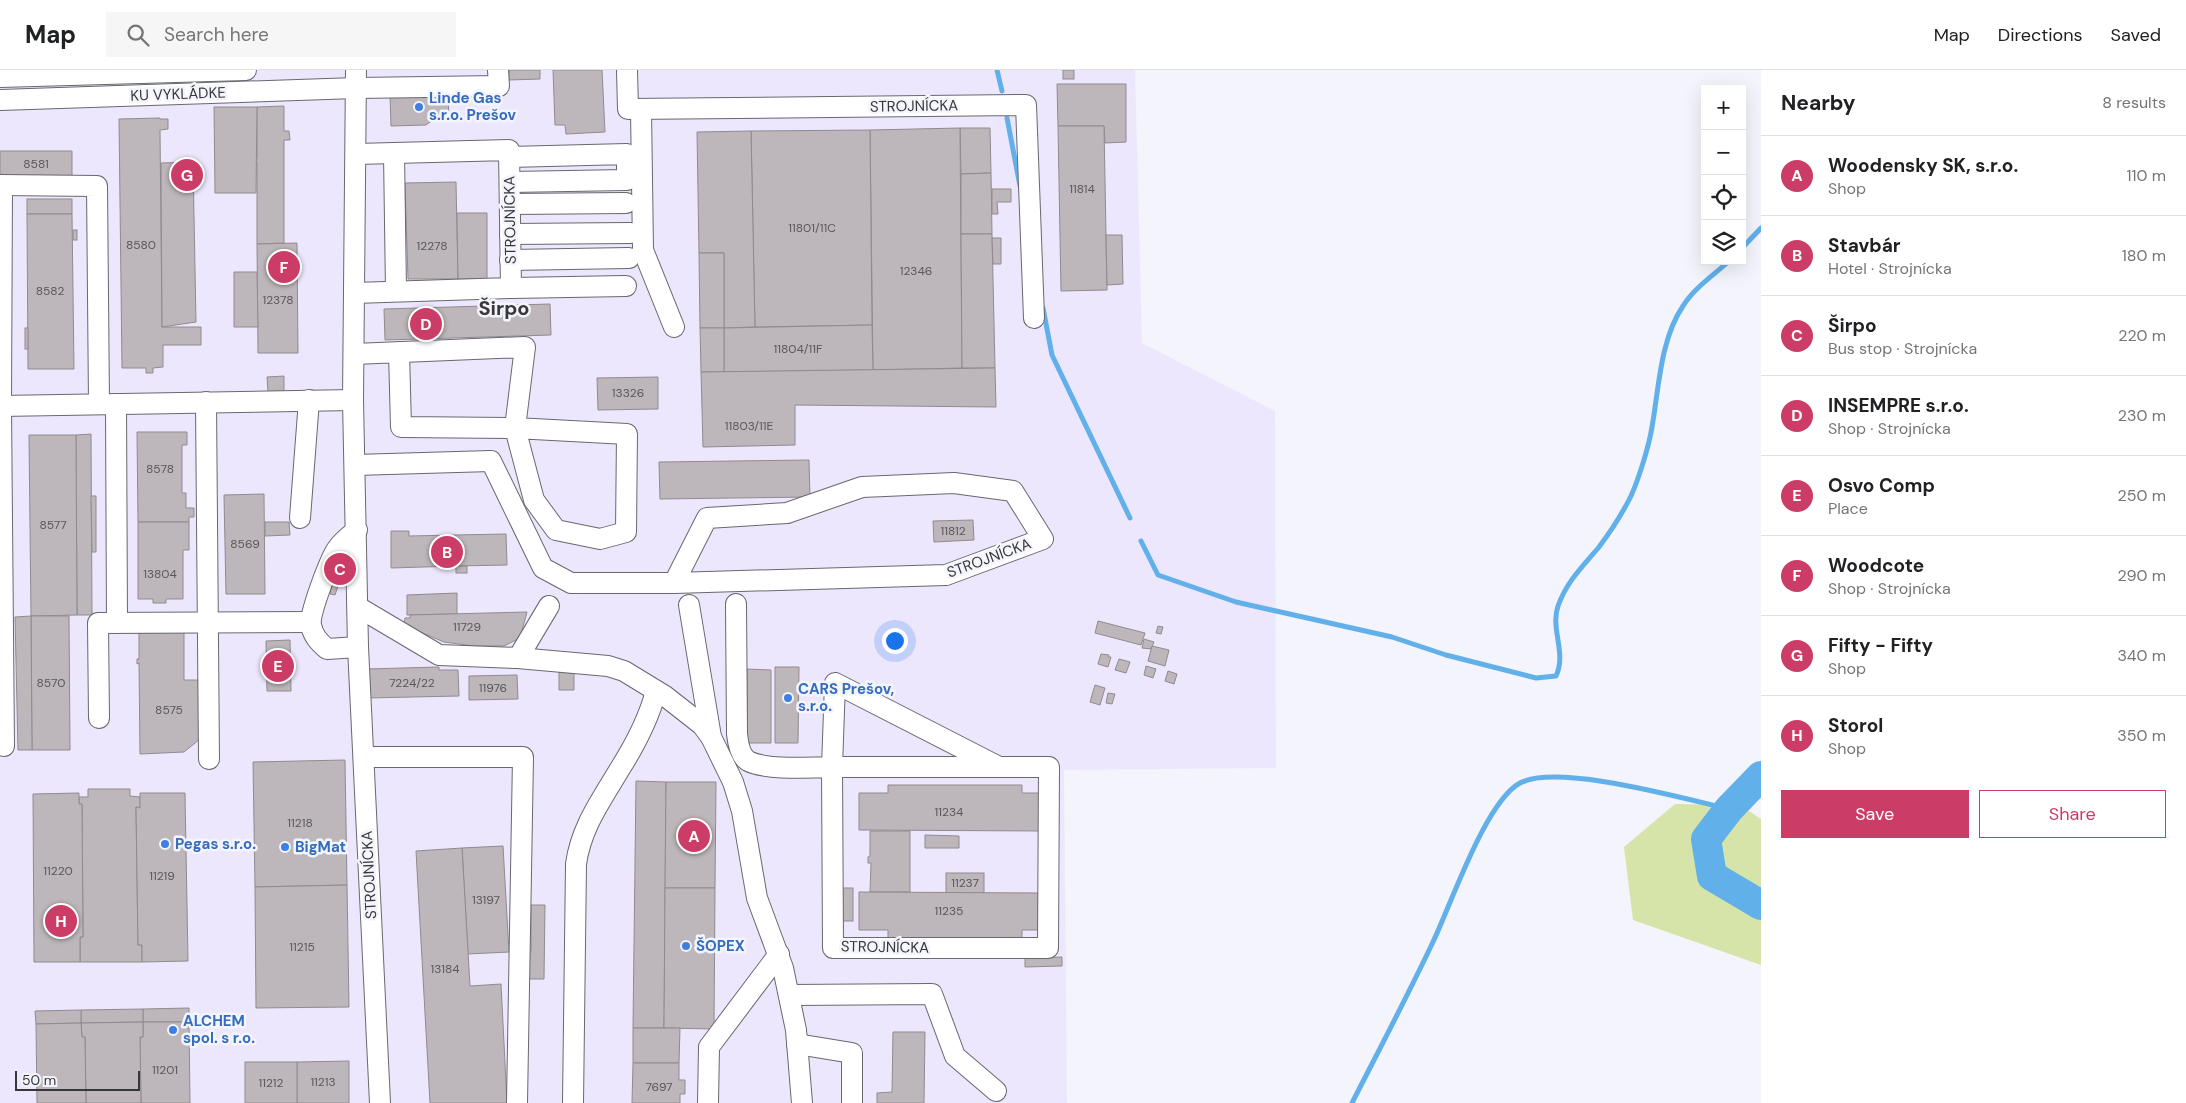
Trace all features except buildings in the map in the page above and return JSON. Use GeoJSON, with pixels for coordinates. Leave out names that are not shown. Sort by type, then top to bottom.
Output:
{"type":"FeatureCollection","features":[{"type":"Feature","properties":{"kind":"street"},"geometry":{"type":"LineString","coordinates":[[0,77],[78,72],[246,70]]}},
{"type":"Feature","properties":{"kind":"street","name":"KU VYKLÁDKE"},"geometry":{"type":"LineString","coordinates":[[0,100],[356,79],[453,78],[499,86],[498,70]]}},
{"type":"Feature","properties":{"kind":"street"},"geometry":{"type":"LineString","coordinates":[[627,70],[628,109],[641,109],[642,250],[674,326]]}},
{"type":"Feature","properties":{"kind":"street","name":"STROJNÍCKA"},"geometry":{"type":"LineString","coordinates":[[356,79],[353,400],[358,647],[380,1103]]}},
{"type":"Feature","properties":{"kind":"street","name":"STROJNÍCKA"},"geometry":{"type":"LineString","coordinates":[[641,109],[1026,104],[1034,318]]}},
{"type":"Feature","properties":{"kind":"street","name":"STROJNÍCKA"},"geometry":{"type":"LineString","coordinates":[[356,154],[509,150],[511,288]]}},
{"type":"Feature","properties":{"kind":"street"},"geometry":{"type":"LineString","coordinates":[[394,153],[396,292]]}},
{"type":"Feature","properties":{"kind":"street"},"geometry":{"type":"LineString","coordinates":[[509,157],[627,154],[627,180],[510,182]]}},
{"type":"Feature","properties":{"kind":"street"},"geometry":{"type":"LineString","coordinates":[[4,746],[0,406],[1,185],[97,186],[117,623]]}},
{"type":"Feature","properties":{"kind":"street"},"geometry":{"type":"LineString","coordinates":[[510,204],[626,203]]}},
{"type":"Feature","properties":{"kind":"street"},"geometry":{"type":"LineString","coordinates":[[510,234],[631,233]]}},
{"type":"Feature","properties":{"kind":"street"},"geometry":{"type":"LineString","coordinates":[[510,260],[629,258]]}},
{"type":"Feature","properties":{"kind":"street"},"geometry":{"type":"LineString","coordinates":[[354,293],[626,286]]}},
{"type":"Feature","properties":{"kind":"street"},"geometry":{"type":"LineString","coordinates":[[354,354],[399,352],[525,347],[515,428],[534,500],[556,530],[600,539],[626,532],[627,434],[515,428],[401,427],[399,352]]}},
{"type":"Feature","properties":{"kind":"street"},"geometry":{"type":"LineString","coordinates":[[300,518],[309,400]]}},
{"type":"Feature","properties":{"kind":"street"},"geometry":{"type":"LineString","coordinates":[[0,406],[353,400]]}},
{"type":"Feature","properties":{"kind":"street"},"geometry":{"type":"LineString","coordinates":[[206,402],[209,759]]}},
{"type":"Feature","properties":{"kind":"street","name":"STROJNÍCKA"},"geometry":{"type":"LineString","coordinates":[[355,465],[491,461],[543,568],[571,583],[674,583],[946,575],[1043,538],[1013,491],[954,483],[862,487],[787,513],[707,518],[674,583]]}},
{"type":"Feature","properties":{"kind":"street"},"geometry":{"type":"LineString","coordinates":[[357,530],[343,540],[336,550],[310,622],[314,638],[327,649],[358,647]]}},
{"type":"Feature","properties":{"kind":"street","name":"STROJNÍCKA"},"geometry":{"type":"LineString","coordinates":[[736,604],[737,734],[739,748],[746,760],[763,766],[1049,767],[1048,948],[833,948],[832,767]]}},
{"type":"Feature","properties":{"kind":"street"},"geometry":{"type":"LineString","coordinates":[[689,605],[711,737]]}},
{"type":"Feature","properties":{"kind":"street"},"geometry":{"type":"LineString","coordinates":[[518,658],[550,606]]}},
{"type":"Feature","properties":{"kind":"street"},"geometry":{"type":"LineString","coordinates":[[358,607],[439,655],[518,658],[608,666],[637,678],[702,725],[711,737],[733,782],[742,811],[758,898],[779,954],[790,995],[798,1044],[802,1103]]}},
{"type":"Feature","properties":{"kind":"street"},"geometry":{"type":"LineString","coordinates":[[99,718],[98,623],[310,622]]}},
{"type":"Feature","properties":{"kind":"street"},"geometry":{"type":"LineString","coordinates":[[832,767],[835,683],[999,767]]}},
{"type":"Feature","properties":{"kind":"street"},"geometry":{"type":"LineString","coordinates":[[574,1103],[576,864],[578,847],[594,810],[622,767],[646,722],[656,691]]}},
{"type":"Feature","properties":{"kind":"street"},"geometry":{"type":"LineString","coordinates":[[364,758],[523,757],[517,1103]]}},
{"type":"Feature","properties":{"kind":"street"},"geometry":{"type":"LineString","coordinates":[[708,1103],[709,1047],[779,954]]}},
{"type":"Feature","properties":{"kind":"street"},"geometry":{"type":"LineString","coordinates":[[790,995],[932,994],[955,1056],[996,1091]]}},
{"type":"Feature","properties":{"kind":"street"},"geometry":{"type":"LineString","coordinates":[[798,1044],[852,1053],[852,1103]]}},
{"type":"Feature","properties":{"kind":"shaded area"},"geometry":{"type":"Polygon","coordinates":[[[0,70],[1135,70],[1142,343],[1275,411],[1276,768],[1064,770],[1067,1103],[0,1103],[0,70]]]}},
{"type":"Feature","properties":{"kind":"green space"},"geometry":{"type":"Polygon","coordinates":[[[1675,804],[1740,805],[1761,819],[1761,965],[1633,920],[1624,847],[1675,804]]]}},
{"type":"Feature","properties":{"kind":"waterway"},"geometry":{"type":"LineString","coordinates":[[997,70],[1002,91]]}},
{"type":"Feature","properties":{"kind":"waterway"},"geometry":{"type":"LineString","coordinates":[[1007,118],[1020,186]]}},
{"type":"Feature","properties":{"kind":"waterway"},"geometry":{"type":"LineString","coordinates":[[1746,244],[1761,228]]}},
{"type":"Feature","properties":{"kind":"waterway"},"geometry":{"type":"LineString","coordinates":[[1141,541],[1158,575],[1236,602],[1392,637],[1446,655],[1536,678],[1556,676],[1560,659],[1556,623],[1558,606],[1571,581],[1612,529],[1634,489],[1649,443],[1665,349],[1675,319],[1693,293],[1724,265]]}},
{"type":"Feature","properties":{"kind":"waterway"},"geometry":{"type":"LineString","coordinates":[[1043,308],[1052,355],[1130,518]]}},
{"type":"Feature","properties":{"kind":"waterway"},"geometry":{"type":"LineString","coordinates":[[1761,776],[1729,809],[1706,839],[1712,876],[1761,905]]}},
{"type":"Feature","properties":{"kind":"waterway"},"geometry":{"type":"LineString","coordinates":[[1352,1103],[1440,927],[1482,832],[1494,811],[1507,794],[1520,783],[1538,778],[1562,777],[1591,780],[1654,791],[1729,809]]}},
{"type":"Feature","properties":{"kind":"place","name":"Linde Gas s.r.o. Prešov"},"geometry":{"type":"Point","coordinates":[419,107]}},
{"type":"Feature","properties":{"kind":"place","name":"Fifty - Fifty"},"geometry":{"type":"Point","coordinates":[187,175]}},
{"type":"Feature","properties":{"kind":"place","name":"Woodcote"},"geometry":{"type":"Point","coordinates":[284,267]}},
{"type":"Feature","properties":{"kind":"place","name":"INSEMPRE s.r.o."},"geometry":{"type":"Point","coordinates":[426,324]}},
{"type":"Feature","properties":{"kind":"place","name":"Stavbár"},"geometry":{"type":"Point","coordinates":[447,552]}},
{"type":"Feature","properties":{"kind":"place","name":"Širpo"},"geometry":{"type":"Point","coordinates":[340,569]}},
{"type":"Feature","properties":{"kind":"place","name":"Osvo Comp"},"geometry":{"type":"Point","coordinates":[278,666]}},
{"type":"Feature","properties":{"kind":"place","name":"CARS Prešov, s.r.o."},"geometry":{"type":"Point","coordinates":[788,698]}},
{"type":"Feature","properties":{"kind":"place","name":"Woodensky SK, s.r.o."},"geometry":{"type":"Point","coordinates":[694,836]}},
{"type":"Feature","properties":{"kind":"place","name":"Pegas s.r.o."},"geometry":{"type":"Point","coordinates":[165,844]}},
{"type":"Feature","properties":{"kind":"place","name":"BigMat"},"geometry":{"type":"Point","coordinates":[285,847]}},
{"type":"Feature","properties":{"kind":"place","name":"Storol"},"geometry":{"type":"Point","coordinates":[61,921]}},
{"type":"Feature","properties":{"kind":"place","name":"ŠOPEX"},"geometry":{"type":"Point","coordinates":[686,946]}},
{"type":"Feature","properties":{"kind":"place","name":"ALCHEM spol. s r.o."},"geometry":{"type":"Point","coordinates":[173,1030]}},
{"type":"Feature","properties":{"kind":"district","name":"Širpo"},"geometry":{"type":"Point","coordinates":[504,308]}}]}
